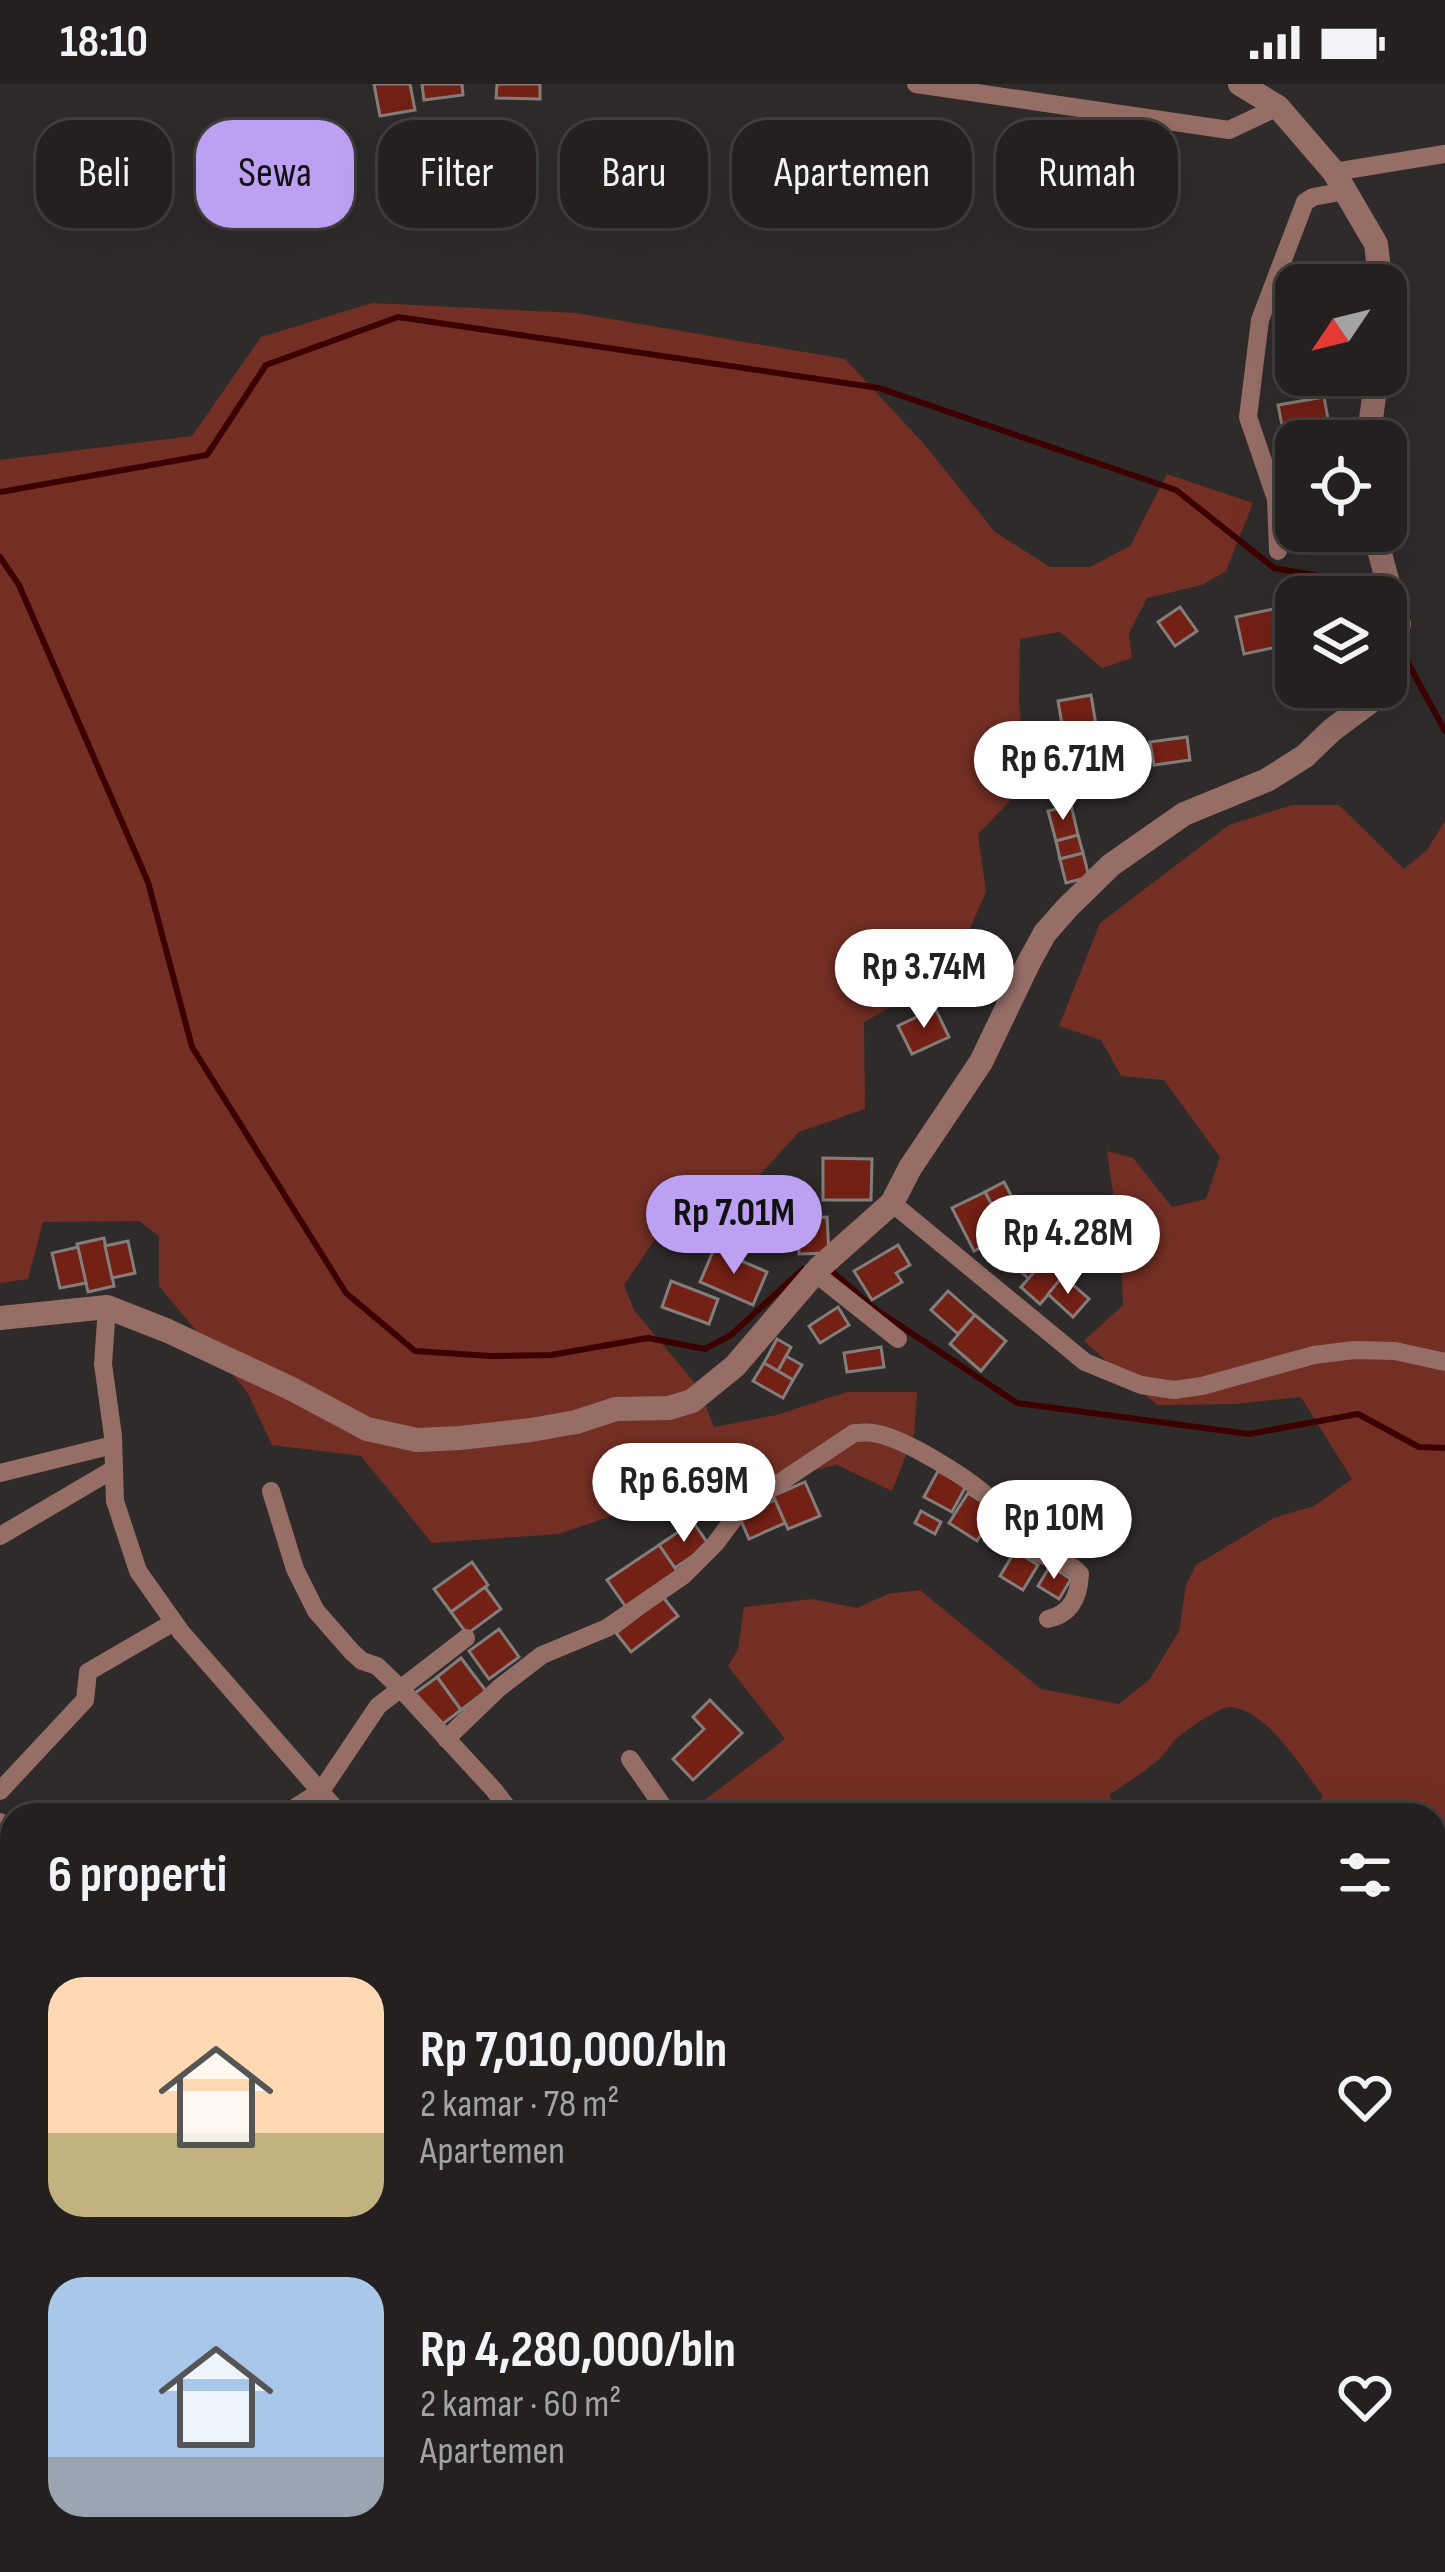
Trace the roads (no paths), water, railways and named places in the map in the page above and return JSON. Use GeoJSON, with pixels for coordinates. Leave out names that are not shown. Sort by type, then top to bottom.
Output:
{"type":"FeatureCollection","features":[{"type":"Feature","properties":{"kind":"street"},"geometry":{"type":"LineString","coordinates":[[916,84],[1229,130],[1279,107]]}},
{"type":"Feature","properties":{"kind":"street"},"geometry":{"type":"LineString","coordinates":[[1240,84],[1279,107],[1340,182],[1376,244],[1378,264]]}},
{"type":"Feature","properties":{"kind":"street"},"geometry":{"type":"LineString","coordinates":[[1275,497],[1248,416],[1260,320],[1304,203],[1340,182],[1445,154]]}},
{"type":"Feature","properties":{"kind":"street"},"geometry":{"type":"LineString","coordinates":[[0,1318],[107,1307],[292,1389],[367,1429],[417,1439],[576,1422],[616,1409],[669,1408],[692,1401],[735,1366],[821,1266],[892,1203],[981,1062],[1037,947],[1067,908],[1111,865],[1184,814],[1267,779],[1305,756],[1362,708]]}},
{"type":"Feature","properties":{"kind":"street"},"geometry":{"type":"LineString","coordinates":[[892,1203],[1084,1362],[1141,1385],[1174,1390],[1202,1386],[1314,1355],[1354,1349],[1395,1351],[1445,1362]]}},
{"type":"Feature","properties":{"kind":"street"},"geometry":{"type":"LineString","coordinates":[[821,1266],[898,1339]]}},
{"type":"Feature","properties":{"kind":"street"},"geometry":{"type":"LineString","coordinates":[[107,1307],[103,1364],[115,1501],[138,1571],[174,1622],[331,1803]]}},
{"type":"Feature","properties":{"kind":"street"},"geometry":{"type":"LineString","coordinates":[[446,1739],[542,1655],[607,1628],[684,1575],[742,1508],[854,1433],[874,1433],[919,1451],[976,1486],[1032,1550],[1075,1568],[1080,1574],[1073,1604],[1060,1616],[1048,1618]]}},
{"type":"Feature","properties":{"kind":"street"},"geometry":{"type":"LineString","coordinates":[[0,1473],[112,1445]]}},
{"type":"Feature","properties":{"kind":"street"},"geometry":{"type":"LineString","coordinates":[[0,1536],[114,1469]]}},
{"type":"Feature","properties":{"kind":"street"},"geometry":{"type":"LineString","coordinates":[[271,1491],[295,1569],[316,1611],[352,1652],[377,1666],[400,1688],[504,1803]]}},
{"type":"Feature","properties":{"kind":"street"},"geometry":{"type":"LineString","coordinates":[[0,1791],[85,1700],[88,1672],[174,1622]]}},
{"type":"Feature","properties":{"kind":"street"},"geometry":{"type":"LineString","coordinates":[[302,1803],[321,1791],[378,1706],[466,1638]]}},
{"type":"Feature","properties":{"kind":"street"},"geometry":{"type":"LineString","coordinates":[[630,1759],[661,1803]]}},
{"type":"Feature","properties":{"kind":"waterway"},"geometry":{"type":"LineString","coordinates":[[0,492],[207,455],[266,365],[398,317],[879,388],[1176,490],[1274,568],[1319,576]]}},
{"type":"Feature","properties":{"kind":"waterway"},"geometry":{"type":"LineString","coordinates":[[0,557],[19,585],[148,882],[192,1047],[346,1293],[415,1351],[551,1355],[648,1338],[705,1349],[731,1335],[803,1269]]}},
{"type":"Feature","properties":{"kind":"waterway"},"geometry":{"type":"LineString","coordinates":[[1407,661],[1445,731]]}},
{"type":"Feature","properties":{"kind":"waterway"},"geometry":{"type":"LineString","coordinates":[[827,1267],[875,1309],[1017,1403],[1249,1434],[1358,1414],[1419,1447],[1445,1448]]}}]}
